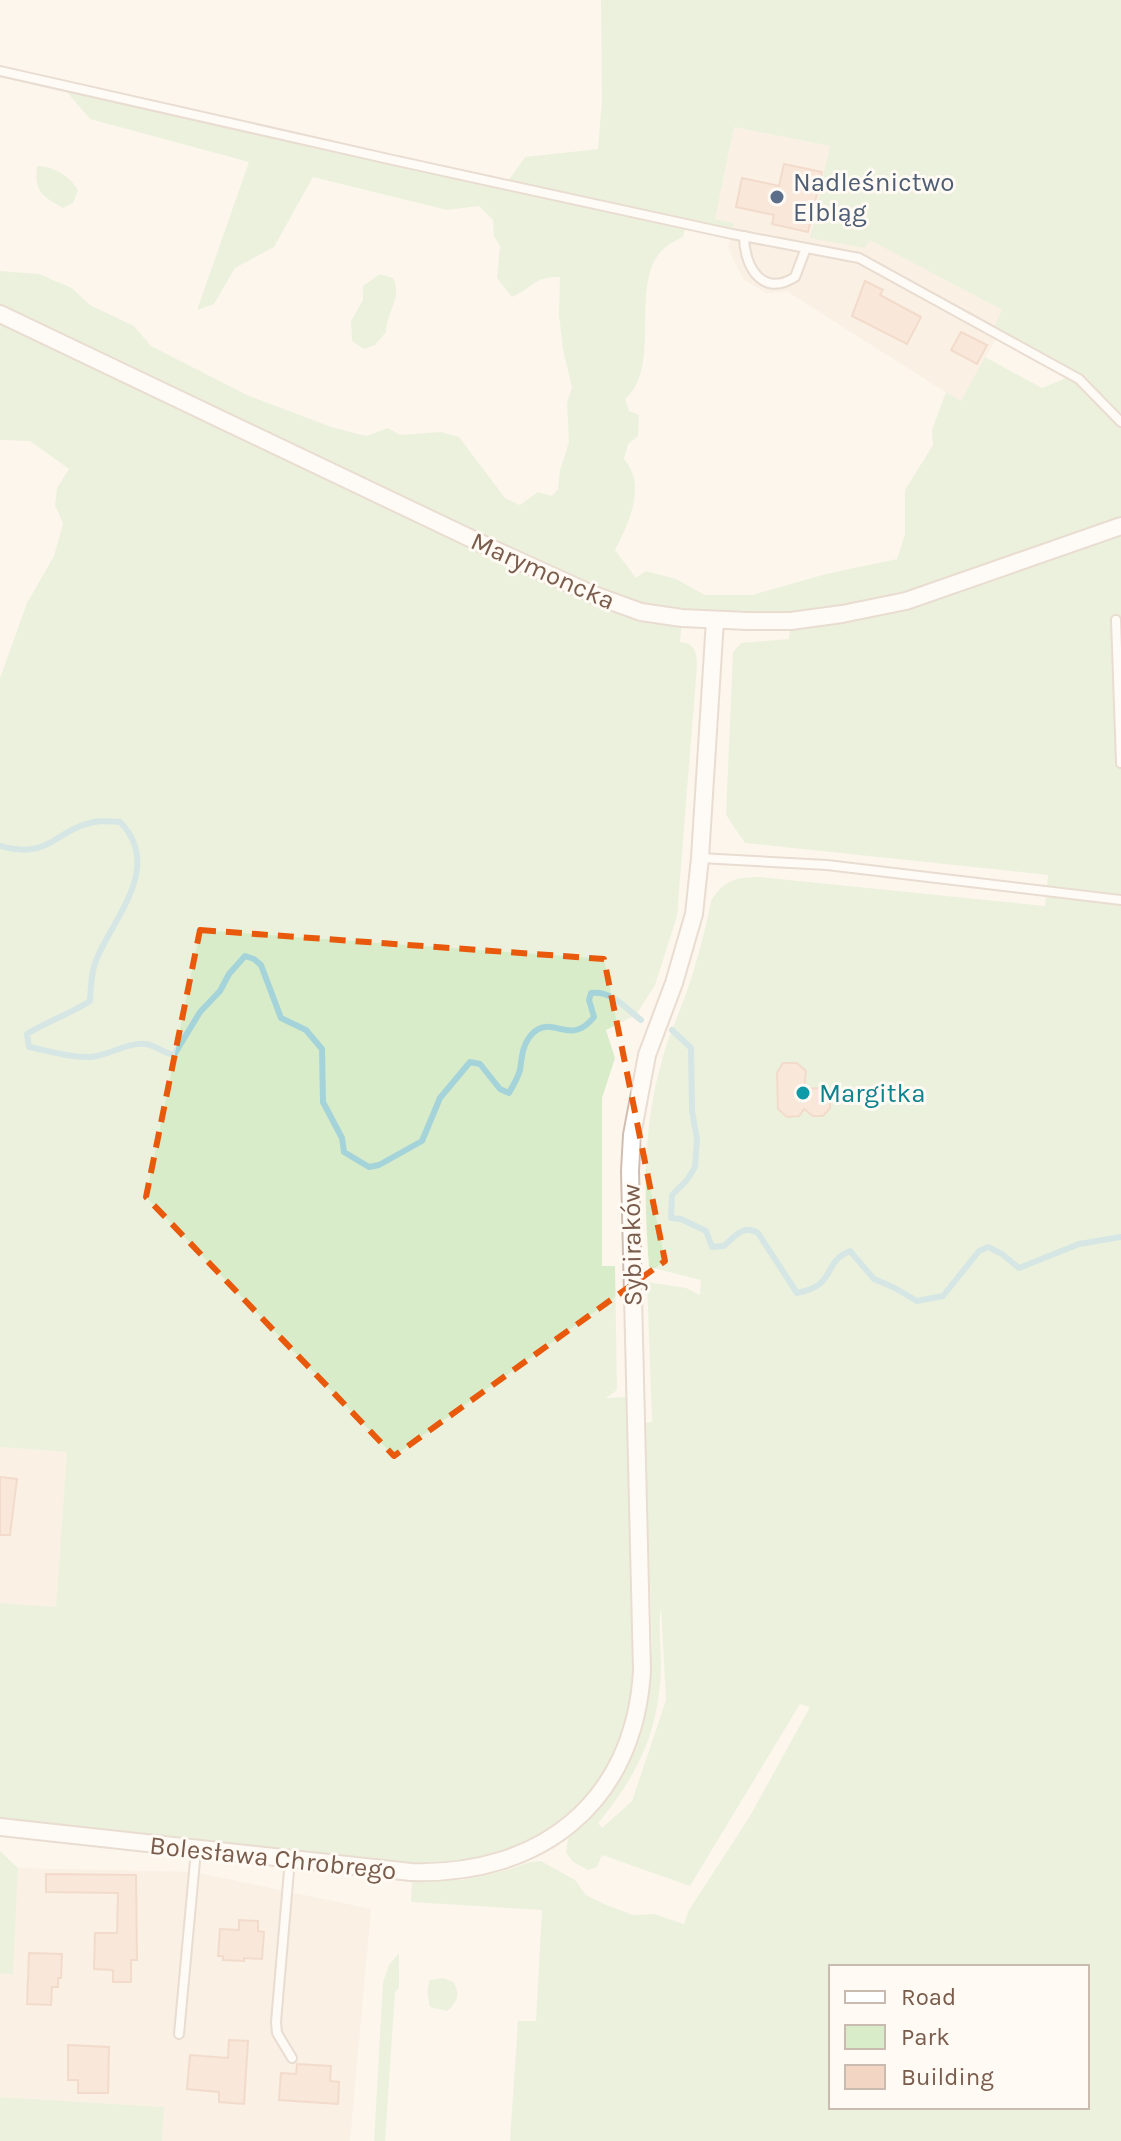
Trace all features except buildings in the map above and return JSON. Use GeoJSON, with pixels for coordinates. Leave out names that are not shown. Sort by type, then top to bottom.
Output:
{"type":"FeatureCollection","features":[{"type":"Feature","properties":{"kind":"street","name":"Marymoncka"},"geometry":{"type":"LineString","coordinates":[[0,314],[594,595],[641,612],[715,620],[791,621],[885,606],[1121,526]]}},
{"type":"Feature","properties":{"kind":"street","name":"Sybiraków"},"geometry":{"type":"LineString","coordinates":[[543,1845],[583,1812],[610,1779],[630,1737],[640,1697],[643,1642],[630,1171],[632,1135],[647,1055],[674,983],[692,922],[700,858],[715,620]]}},
{"type":"Feature","properties":{"kind":"street","name":"Bolesława Chrobrego"},"geometry":{"type":"LineString","coordinates":[[0,1827],[411,1872],[445,1873],[496,1864],[543,1845]]}},
{"type":"Feature","properties":{"kind":"lane"},"geometry":{"type":"LineString","coordinates":[[0,71],[744,236],[859,258],[1079,379],[1121,422]]}},
{"type":"Feature","properties":{"kind":"lane"},"geometry":{"type":"LineString","coordinates":[[744,236],[750,269],[769,283],[782,284],[795,277],[806,248]]}},
{"type":"Feature","properties":{"kind":"lane"},"geometry":{"type":"LineString","coordinates":[[1116,620],[1121,763]]}},
{"type":"Feature","properties":{"kind":"lane"},"geometry":{"type":"LineString","coordinates":[[700,858],[827,865],[1121,900]]}},
{"type":"Feature","properties":{"kind":"lane"},"geometry":{"type":"LineString","coordinates":[[179,2034],[196,1850]]}},
{"type":"Feature","properties":{"kind":"lane"},"geometry":{"type":"LineString","coordinates":[[290,1859],[276,2022],[280,2038],[292,2058]]}},
{"type":"Feature","properties":{"kind":"highlighted area"},"geometry":{"type":"Polygon","coordinates":[[[200,930],[604,959],[665,1261],[394,1456],[146,1197],[200,930]]]}},
{"type":"Feature","properties":{"kind":"shaded area"},"geometry":{"type":"Polygon","coordinates":[[[734,127],[830,146],[870,239],[1003,311],[992,331],[998,335],[961,402],[788,292],[766,293],[743,279],[728,248],[734,223],[715,219],[734,127]]]}},
{"type":"Feature","properties":{"kind":"shaded area"},"geometry":{"type":"Polygon","coordinates":[[[0,1447],[67,1452],[56,1608],[0,1603],[0,1447]]]}},
{"type":"Feature","properties":{"kind":"shaded area"},"geometry":{"type":"Polygon","coordinates":[[[18,1868],[194,1872],[371,1909],[350,2141],[162,2141],[164,2107],[0,2097],[0,1973],[13,1974],[18,1868]]]}},
{"type":"Feature","properties":{"kind":"green space"},"geometry":{"type":"Polygon","coordinates":[[[601,0],[1121,0],[1121,2141],[510,2141],[518,2021],[536,2021],[542,1910],[411,1902],[412,1880],[462,1880],[541,1861],[575,1880],[586,1895],[604,1904],[633,1915],[654,1914],[684,1924],[689,1910],[750,1816],[810,1707],[800,1704],[690,1886],[602,1855],[597,1867],[588,1870],[573,1862],[566,1853],[568,1838],[594,1814],[625,1771],[639,1741],[647,1709],[652,1645],[645,1423],[652,1422],[647,1282],[686,1288],[700,1295],[701,1280],[649,1267],[646,1215],[648,1137],[655,1086],[667,1042],[694,969],[711,901],[720,888],[731,881],[760,877],[1045,906],[1048,875],[745,843],[726,815],[733,652],[741,643],[789,639],[791,622],[682,619],[680,642],[689,644],[694,650],[697,666],[677,916],[655,985],[636,1015],[606,1030],[615,1058],[602,1098],[602,1266],[615,1266],[617,1390],[606,1398],[627,1397],[634,1650],[628,1714],[606,1768],[570,1812],[523,1844],[496,1854],[450,1863],[400,1862],[0,1819],[0,1603],[56,1607],[67,1452],[0,1447],[0,678],[27,603],[54,556],[63,524],[55,505],[57,488],[69,469],[30,441],[0,440],[0,271],[39,274],[72,288],[90,305],[134,326],[151,346],[247,395],[331,427],[366,436],[388,428],[400,435],[441,432],[459,437],[505,498],[520,505],[538,492],[552,496],[558,489],[569,442],[567,403],[572,387],[559,315],[560,277],[539,281],[512,297],[497,278],[500,246],[494,236],[493,220],[479,206],[447,210],[313,177],[274,247],[235,268],[214,304],[197,310],[249,162],[90,119],[61,85],[506,184],[525,157],[598,149],[602,100],[601,0]],[[734,127],[715,219],[734,223],[732,234],[686,224],[683,237],[669,245],[655,260],[648,279],[643,365],[637,384],[625,399],[629,411],[639,415],[638,436],[628,444],[624,459],[631,469],[635,492],[626,528],[615,550],[636,578],[646,571],[676,579],[705,595],[752,595],[826,574],[897,559],[905,534],[905,490],[933,445],[932,430],[946,392],[961,401],[985,357],[1042,388],[1071,376],[992,332],[1002,310],[870,240],[865,248],[810,238],[830,146],[734,127]],[[661,1608],[660,1687],[651,1730],[636,1768],[598,1823],[602,1828],[632,1801],[666,1700],[661,1608]]]}},
{"type":"Feature","properties":{"kind":"green space"},"geometry":{"type":"Polygon","coordinates":[[[37,166],[55,170],[70,180],[78,190],[73,203],[63,208],[41,192],[37,182],[37,166]]]}},
{"type":"Feature","properties":{"kind":"green space"},"geometry":{"type":"Polygon","coordinates":[[[380,274],[393,278],[395,298],[386,332],[375,345],[364,349],[352,341],[351,321],[363,300],[363,286],[380,274]]]}},
{"type":"Feature","properties":{"kind":"green space"},"geometry":{"type":"Polygon","coordinates":[[[0,1851],[18,1868],[13,1975],[0,1973],[0,1851]]]}},
{"type":"Feature","properties":{"kind":"green space"},"geometry":{"type":"Polygon","coordinates":[[[399,1953],[399,1988],[395,1992],[385,2141],[374,2141],[383,1982],[389,1965],[399,1953]]]}},
{"type":"Feature","properties":{"kind":"green space"},"geometry":{"type":"Polygon","coordinates":[[[443,1978],[453,1982],[457,1990],[455,2001],[447,2011],[430,2007],[428,1997],[430,1980],[443,1978]]]}},
{"type":"Feature","properties":{"kind":"green space"},"geometry":{"type":"Polygon","coordinates":[[[0,2097],[164,2107],[162,2141],[0,2141],[0,2097]]]}},
{"type":"Feature","properties":{"kind":"waterway"},"geometry":{"type":"LineString","coordinates":[[0,846],[17,849],[42,847],[81,826],[97,821],[120,822],[132,839],[137,856],[131,891],[95,963],[90,1001],[27,1034],[29,1047],[91,1057],[145,1044],[174,1055],[200,1012],[220,991],[229,974],[245,956],[254,959],[261,965],[281,1018],[306,1030],[322,1049],[323,1102],[342,1138],[344,1152],[369,1167],[379,1165],[422,1141],[440,1098],[470,1062],[480,1064],[500,1089],[509,1093],[519,1073],[524,1047],[532,1034],[547,1027],[577,1030],[585,1026],[594,1017],[589,1000],[591,993],[612,997],[641,1020]]}},
{"type":"Feature","properties":{"kind":"waterway"},"geometry":{"type":"LineString","coordinates":[[672,1030],[691,1048],[692,1111],[697,1139],[695,1167],[672,1195],[671,1218],[681,1219],[706,1231],[712,1247],[724,1246],[744,1231],[758,1233],[797,1293],[818,1285],[835,1262],[850,1251],[874,1279],[917,1301],[943,1296],[979,1251],[988,1247],[1019,1268],[1079,1244],[1121,1237]]}},
{"type":"Feature","properties":{"kind":"place","name":"Nadleśnictwo Elbląg"},"geometry":{"type":"Point","coordinates":[777,197]}},
{"type":"Feature","properties":{"kind":"place","name":"Margitka"},"geometry":{"type":"Point","coordinates":[803,1093]}}]}
